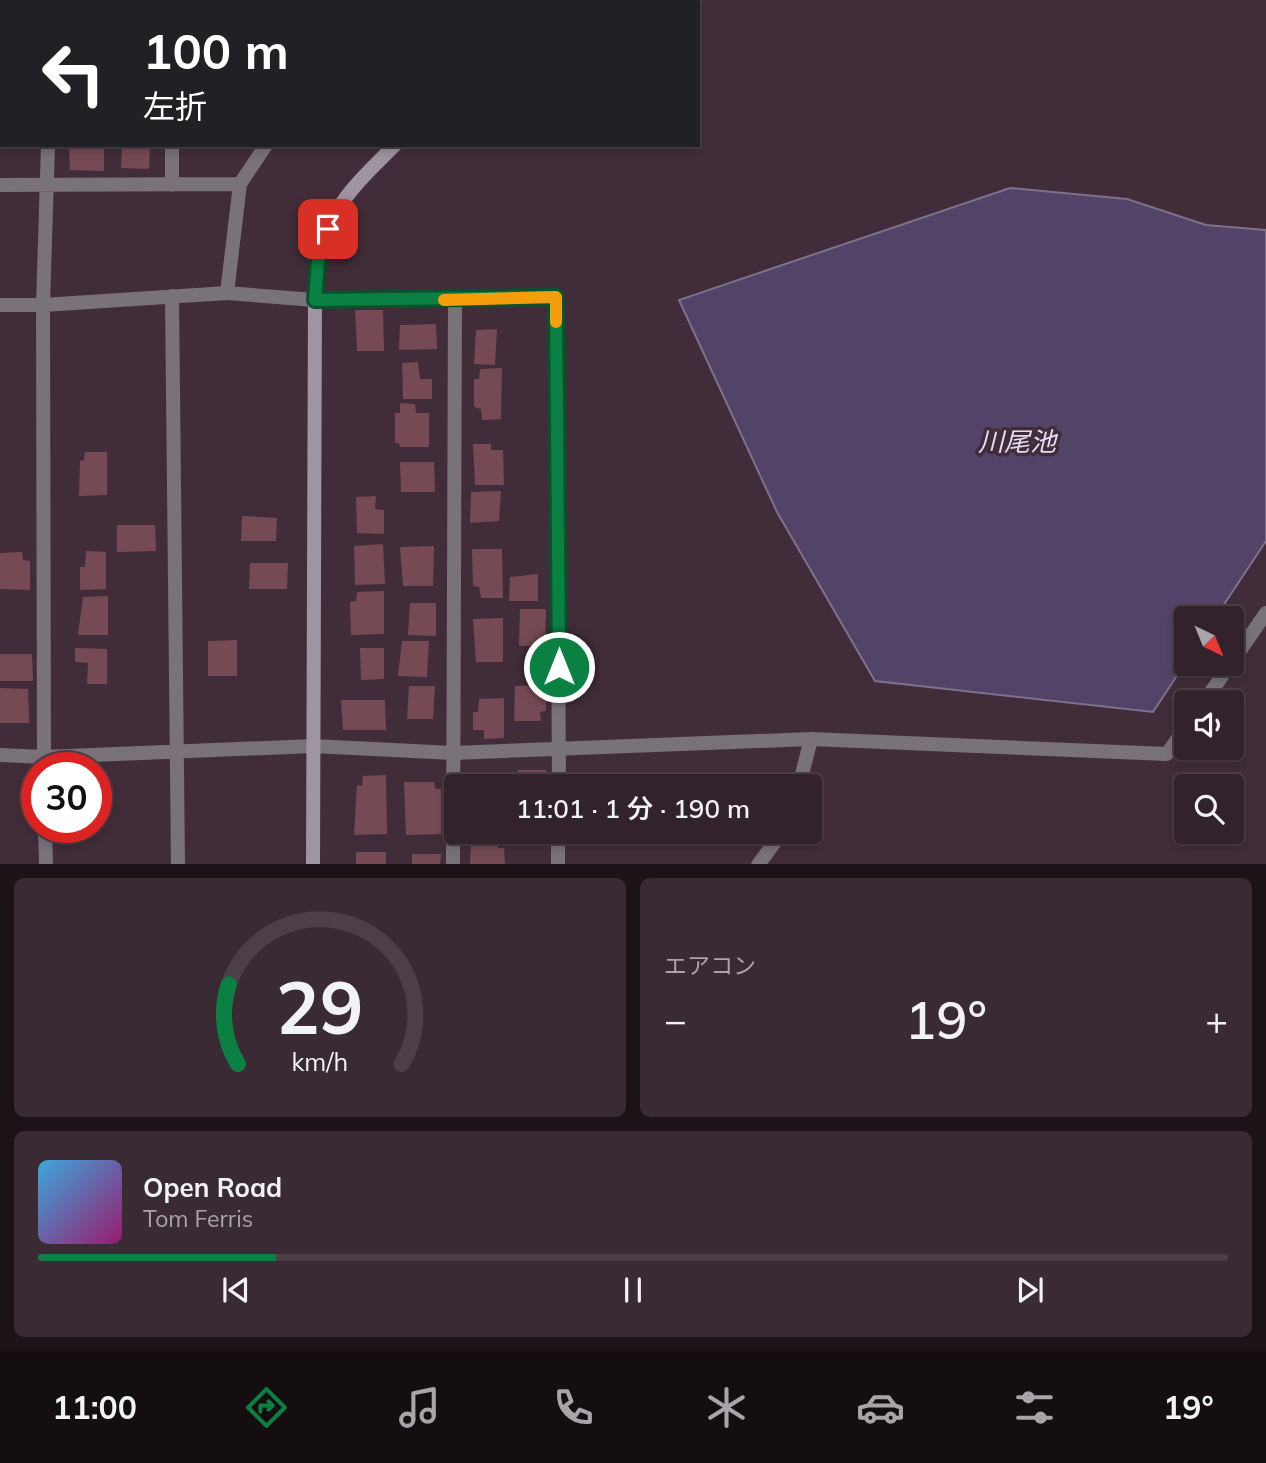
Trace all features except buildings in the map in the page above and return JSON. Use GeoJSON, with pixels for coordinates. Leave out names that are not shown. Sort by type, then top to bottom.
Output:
{"type":"FeatureCollection","features":[{"type":"Feature","properties":{"kind":"street"},"geometry":{"type":"LineString","coordinates":[[44,752],[43,305],[48,147]]}},
{"type":"Feature","properties":{"kind":"street"},"geometry":{"type":"LineString","coordinates":[[172,147],[172,185]]}},
{"type":"Feature","properties":{"kind":"street"},"geometry":{"type":"LineString","coordinates":[[227,293],[240,184],[265,147]]}},
{"type":"Feature","properties":{"kind":"street"},"geometry":{"type":"LineString","coordinates":[[313,864],[315,300],[321,243],[334,214],[354,186],[393,147]]}},
{"type":"Feature","properties":{"kind":"street"},"geometry":{"type":"LineString","coordinates":[[0,186],[240,184]]}},
{"type":"Feature","properties":{"kind":"street"},"geometry":{"type":"LineString","coordinates":[[0,305],[43,305],[227,293],[315,300],[556,297],[559,774]]}},
{"type":"Feature","properties":{"kind":"street"},"geometry":{"type":"LineString","coordinates":[[172,296],[178,864]]}},
{"type":"Feature","properties":{"kind":"street"},"geometry":{"type":"LineString","coordinates":[[453,864],[455,300]]}},
{"type":"Feature","properties":{"kind":"street"},"geometry":{"type":"LineString","coordinates":[[1244,644],[1266,613]]}},
{"type":"Feature","properties":{"kind":"street"},"geometry":{"type":"LineString","coordinates":[[112,756],[313,746],[453,753],[560,746],[811,739],[1167,754],[1174,744]]}},
{"type":"Feature","properties":{"kind":"street"},"geometry":{"type":"LineString","coordinates":[[802,774],[811,739]]}},
{"type":"Feature","properties":{"kind":"street"},"geometry":{"type":"LineString","coordinates":[[0,755],[21,758]]}},
{"type":"Feature","properties":{"kind":"street"},"geometry":{"type":"LineString","coordinates":[[45,843],[46,864]]}},
{"type":"Feature","properties":{"kind":"street"},"geometry":{"type":"LineString","coordinates":[[558,844],[558,864]]}},
{"type":"Feature","properties":{"kind":"street"},"geometry":{"type":"LineString","coordinates":[[758,864],[773,844]]}},
{"type":"Feature","properties":{"kind":"water","name":"川尾池"},"geometry":{"type":"Polygon","coordinates":[[[1010,188],[1127,199],[1206,225],[1266,230],[1266,541],[1223,606],[1174,606],[1174,676],[1177,676],[1153,712],[875,681],[777,512],[679,300],[1010,188]]]}},
{"type":"Feature","properties":{"kind":"slow traffic"},"geometry":{"type":"LineString","coordinates":[[444,300],[556,297],[556,322]]}},
{"type":"Feature","properties":{"kind":"route"},"geometry":{"type":"LineString","coordinates":[[328,229],[321,243],[315,300],[556,297],[559,667]]}}]}
